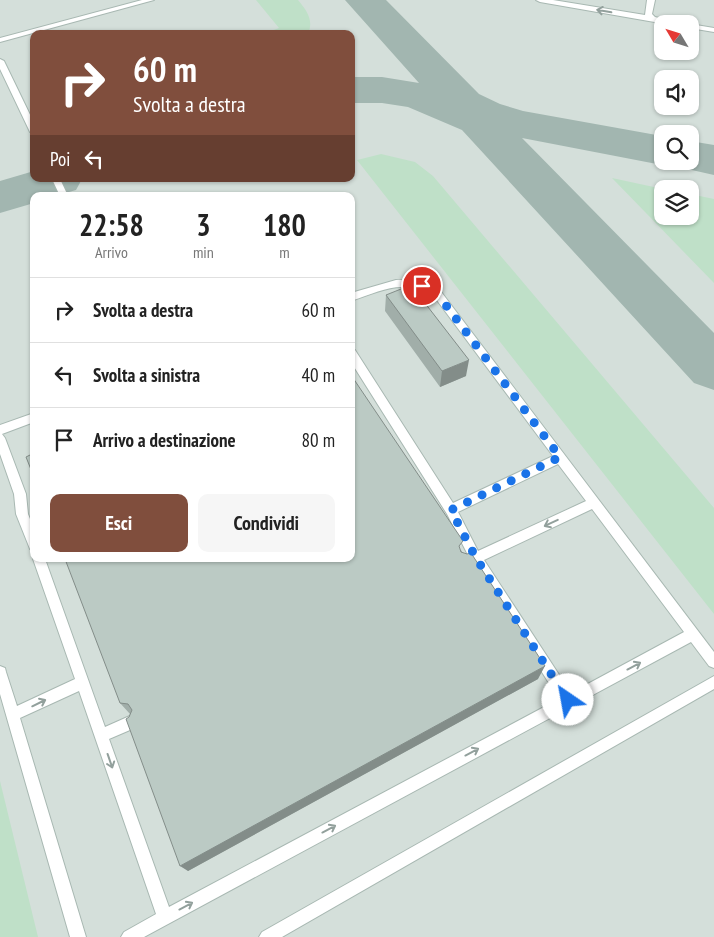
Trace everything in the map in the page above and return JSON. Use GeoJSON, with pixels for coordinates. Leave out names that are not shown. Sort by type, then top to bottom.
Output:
{"type":"FeatureCollection","features":[{"type":"Feature","properties":{"kind":"lane"},"geometry":{"type":"LineString","coordinates":[[38,30],[150,0]]}},
{"type":"Feature","properties":{"kind":"lane"},"geometry":{"type":"LineString","coordinates":[[540,0],[652,19]]}},
{"type":"Feature","properties":{"kind":"lane"},"geometry":{"type":"LineString","coordinates":[[651,0],[648,14],[652,19]]}},
{"type":"Feature","properties":{"kind":"lane"},"geometry":{"type":"LineString","coordinates":[[699,28],[714,30]]}},
{"type":"Feature","properties":{"kind":"lane"},"geometry":{"type":"LineString","coordinates":[[0,40],[30,32]]}},
{"type":"Feature","properties":{"kind":"lane"},"geometry":{"type":"LineString","coordinates":[[0,61],[30,124]]}},
{"type":"Feature","properties":{"kind":"lane"},"geometry":{"type":"LineString","coordinates":[[355,295],[378,286],[397,282],[409,282],[433,290],[439,296],[596,502],[714,662]]}},
{"type":"Feature","properties":{"kind":"lane"},"geometry":{"type":"LineString","coordinates":[[355,359],[451,510],[476,558],[568,700]]}},
{"type":"Feature","properties":{"kind":"lane"},"geometry":{"type":"LineString","coordinates":[[0,430],[30,419]]}},
{"type":"Feature","properties":{"kind":"lane"},"geometry":{"type":"LineString","coordinates":[[0,438],[20,494],[22,514],[30,535]]}},
{"type":"Feature","properties":{"kind":"lane"},"geometry":{"type":"LineString","coordinates":[[451,510],[560,457]]}},
{"type":"Feature","properties":{"kind":"lane"},"geometry":{"type":"LineString","coordinates":[[463,563],[596,502]]}},
{"type":"Feature","properties":{"kind":"lane"},"geometry":{"type":"LineString","coordinates":[[39,562],[165,918]]}},
{"type":"Feature","properties":{"kind":"lane"},"geometry":{"type":"LineString","coordinates":[[129,937],[693,634]]}},
{"type":"Feature","properties":{"kind":"lane"},"geometry":{"type":"LineString","coordinates":[[0,672],[78,937]]}},
{"type":"Feature","properties":{"kind":"lane"},"geometry":{"type":"LineString","coordinates":[[13,716],[83,682]]}},
{"type":"Feature","properties":{"kind":"lane"},"geometry":{"type":"LineString","coordinates":[[267,937],[714,682]]}},
{"type":"Feature","properties":{"kind":"lane"},"geometry":{"type":"LineString","coordinates":[[101,736],[132,722]]}},
{"type":"Feature","properties":{"kind":"shaded area"},"geometry":{"type":"Polygon","coordinates":[[[0,0],[714,0],[714,937],[0,937],[0,0]]]}},
{"type":"Feature","properties":{"kind":"green space"},"geometry":{"type":"Polygon","coordinates":[[[256,0],[298,0],[307,12],[310,20],[310,30],[274,30],[279,28],[256,0]]]}},
{"type":"Feature","properties":{"kind":"green space"},"geometry":{"type":"Polygon","coordinates":[[[381,154],[415,162],[433,176],[714,508],[714,614],[357,160],[381,154]]]}},
{"type":"Feature","properties":{"kind":"green space"},"geometry":{"type":"Polygon","coordinates":[[[612,178],[654,187],[654,221],[612,178]]]}},
{"type":"Feature","properties":{"kind":"green space"},"geometry":{"type":"Polygon","coordinates":[[[699,196],[714,199],[714,283],[658,225],[699,225],[699,196]]]}},
{"type":"Feature","properties":{"kind":"green space"},"geometry":{"type":"Polygon","coordinates":[[[0,781],[38,937],[0,937],[0,781]]]}},
{"type":"Feature","properties":{"kind":"building"},"geometry":{"type":"Polygon","coordinates":[[[411,285],[469,360],[442,371],[386,295],[411,285]]]}},
{"type":"Feature","properties":{"kind":"building"},"geometry":{"type":"Polygon","coordinates":[[[355,381],[463,541],[459,546],[461,552],[471,553],[545,666],[180,866],[126,719],[132,710],[128,704],[120,703],[66,562],[355,562],[355,381]]]}},
{"type":"Feature","properties":{"kind":"building"},"geometry":{"type":"Polygon","coordinates":[[[30,455],[30,467],[26,457],[30,455]]]}},
{"type":"Feature","properties":{"kind":"taxiway"},"geometry":{"type":"LineString","coordinates":[[364,0],[714,368]]}},
{"type":"Feature","properties":{"kind":"taxiway"},"geometry":{"type":"LineString","coordinates":[[355,90],[382,90],[413,95],[457,110],[470,118]]}},
{"type":"Feature","properties":{"kind":"taxiway"},"geometry":{"type":"LineString","coordinates":[[465,104],[485,114],[521,124],[654,149]]}},
{"type":"Feature","properties":{"kind":"taxiway"},"geometry":{"type":"LineString","coordinates":[[699,158],[714,160]]}},
{"type":"Feature","properties":{"kind":"taxiway"},"geometry":{"type":"LineString","coordinates":[[0,197],[49,182]]}},
{"type":"Feature","properties":{"kind":"route"},"geometry":{"type":"LineString","coordinates":[[422,286],[433,290],[439,296],[560,457],[451,510],[476,558],[568,700]]}}]}
